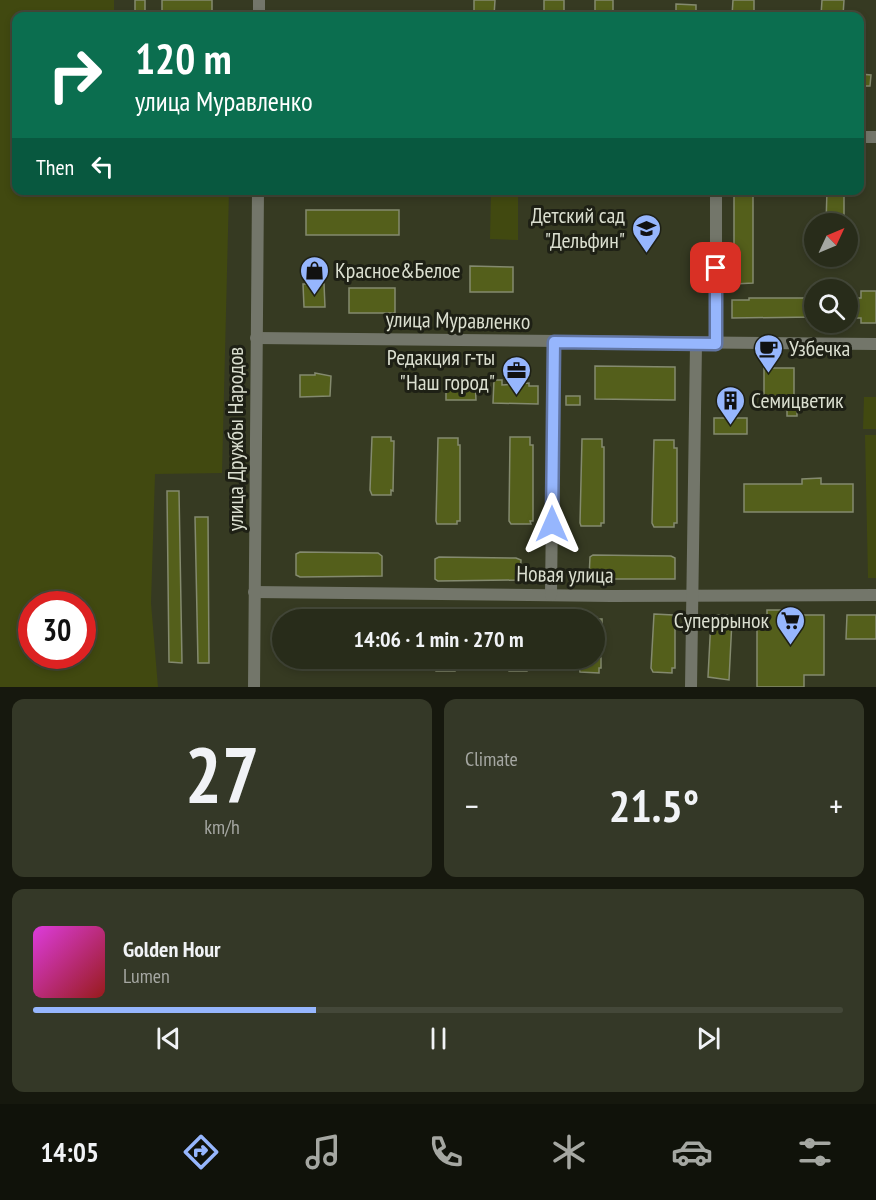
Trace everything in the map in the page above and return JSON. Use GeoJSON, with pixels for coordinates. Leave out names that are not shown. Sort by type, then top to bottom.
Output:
{"type":"FeatureCollection","features":[{"type":"Feature","properties":{"kind":"street","name":"улица Дружбы Народов"},"geometry":{"type":"LineString","coordinates":[[254,687],[258,195]]}},
{"type":"Feature","properties":{"kind":"street"},"geometry":{"type":"LineString","coordinates":[[716,195],[716,344]]}},
{"type":"Feature","properties":{"kind":"street","name":"улица Муравленко"},"geometry":{"type":"LineString","coordinates":[[256,338],[876,344]]}},
{"type":"Feature","properties":{"kind":"street"},"geometry":{"type":"LineString","coordinates":[[551,595],[554,342]]}},
{"type":"Feature","properties":{"kind":"street"},"geometry":{"type":"LineString","coordinates":[[691,687],[696,344]]}},
{"type":"Feature","properties":{"kind":"street","name":"Новая улица"},"geometry":{"type":"LineString","coordinates":[[255,592],[692,596],[876,595]]}},
{"type":"Feature","properties":{"kind":"green space"},"geometry":{"type":"Polygon","coordinates":[[[0,0],[114,0],[114,12],[12,12],[12,195],[229,195],[222,473],[155,474],[151,603],[158,687],[0,687],[0,0]]]}},
{"type":"Feature","properties":{"kind":"green space"},"geometry":{"type":"Polygon","coordinates":[[[491,195],[518,195],[518,240],[490,239],[491,195]]]}},
{"type":"Feature","properties":{"kind":"green space"},"geometry":{"type":"Polygon","coordinates":[[[864,397],[876,397],[876,429],[863,429],[864,397]]]}},
{"type":"Feature","properties":{"kind":"green space"},"geometry":{"type":"Polygon","coordinates":[[[865,435],[876,435],[876,578],[868,578],[865,435]]]}},
{"type":"Feature","properties":{"kind":"building"},"geometry":{"type":"Polygon","coordinates":[[[135,0],[145,0],[145,12],[135,12],[135,0]]]}},
{"type":"Feature","properties":{"kind":"building"},"geometry":{"type":"Polygon","coordinates":[[[162,0],[212,0],[212,12],[162,12],[162,0]]]}},
{"type":"Feature","properties":{"kind":"building"},"geometry":{"type":"Polygon","coordinates":[[[474,0],[495,0],[494,12],[474,12],[474,0]]]}},
{"type":"Feature","properties":{"kind":"building"},"geometry":{"type":"Polygon","coordinates":[[[544,0],[564,0],[564,12],[544,12],[544,0]]]}},
{"type":"Feature","properties":{"kind":"building"},"geometry":{"type":"Polygon","coordinates":[[[595,0],[613,0],[613,12],[595,12],[595,0]]]}},
{"type":"Feature","properties":{"kind":"building"},"geometry":{"type":"Polygon","coordinates":[[[733,0],[754,0],[754,12],[732,12],[733,0]]]}},
{"type":"Feature","properties":{"kind":"building"},"geometry":{"type":"Polygon","coordinates":[[[822,0],[844,0],[843,12],[821,12],[822,0]]]}},
{"type":"Feature","properties":{"kind":"building"},"geometry":{"type":"Polygon","coordinates":[[[676,4],[696,5],[696,12],[676,12],[676,4]]]}},
{"type":"Feature","properties":{"kind":"building"},"geometry":{"type":"Polygon","coordinates":[[[864,74],[871,75],[870,86],[864,86],[864,74]]]}},
{"type":"Feature","properties":{"kind":"building"},"geometry":{"type":"Polygon","coordinates":[[[734,195],[753,195],[753,283],[734,284],[734,195]]]}},
{"type":"Feature","properties":{"kind":"building"},"geometry":{"type":"Polygon","coordinates":[[[827,195],[844,195],[844,213],[826,213],[827,195]]]}},
{"type":"Feature","properties":{"kind":"building"},"geometry":{"type":"Polygon","coordinates":[[[306,210],[399,210],[399,235],[306,235],[306,210]]]}},
{"type":"Feature","properties":{"kind":"building"},"geometry":{"type":"Polygon","coordinates":[[[470,266],[513,267],[513,292],[470,292],[470,266]]]}},
{"type":"Feature","properties":{"kind":"building","name":"Красное&Белое"},"geometry":{"type":"Polygon","coordinates":[[[303,284],[324,284],[325,307],[304,307],[303,284]]]}},
{"type":"Feature","properties":{"kind":"building"},"geometry":{"type":"Polygon","coordinates":[[[349,288],[395,288],[395,313],[349,313],[349,288]]]}},
{"type":"Feature","properties":{"kind":"building"},"geometry":{"type":"Polygon","coordinates":[[[861,291],[876,291],[876,323],[861,323],[861,318],[858,318],[858,298],[861,298],[861,291]]]}},
{"type":"Feature","properties":{"kind":"building"},"geometry":{"type":"Polygon","coordinates":[[[749,298],[804,298],[804,317],[732,318],[732,300],[749,300],[749,298]]]}},
{"type":"Feature","properties":{"kind":"building"},"geometry":{"type":"Polygon","coordinates":[[[595,366],[675,367],[675,400],[595,399],[595,366]]]}},
{"type":"Feature","properties":{"kind":"building"},"geometry":{"type":"Polygon","coordinates":[[[764,368],[794,368],[794,397],[764,396],[764,368]]]}},
{"type":"Feature","properties":{"kind":"building"},"geometry":{"type":"Polygon","coordinates":[[[315,373],[331,376],[330,396],[300,397],[300,375],[315,375],[315,373]]]}},
{"type":"Feature","properties":{"kind":"building"},"geometry":{"type":"Polygon","coordinates":[[[466,380],[475,380],[476,400],[446,400],[446,383],[466,383],[466,380]]]}},
{"type":"Feature","properties":{"kind":"building","name":"Редакция г-ты \"Наш город\""},"geometry":{"type":"Polygon","coordinates":[[[494,380],[502,380],[502,385],[529,383],[529,386],[538,386],[538,404],[493,403],[494,380]]]}},
{"type":"Feature","properties":{"kind":"building"},"geometry":{"type":"Polygon","coordinates":[[[566,396],[580,396],[580,405],[566,405],[566,396]]]}},
{"type":"Feature","properties":{"kind":"building"},"geometry":{"type":"Polygon","coordinates":[[[787,405],[797,405],[797,416],[787,416],[787,405]]]}},
{"type":"Feature","properties":{"kind":"building","name":"Семицветик"},"geometry":{"type":"Polygon","coordinates":[[[714,418],[747,418],[747,434],[714,434],[714,418]]]}},
{"type":"Feature","properties":{"kind":"building"},"geometry":{"type":"Polygon","coordinates":[[[372,437],[391,437],[391,441],[394,441],[391,495],[372,495],[370,490],[372,437]]]}},
{"type":"Feature","properties":{"kind":"building"},"geometry":{"type":"Polygon","coordinates":[[[510,437],[530,437],[530,445],[533,445],[533,521],[530,521],[531,524],[511,524],[509,521],[510,437]]]}},
{"type":"Feature","properties":{"kind":"building"},"geometry":{"type":"Polygon","coordinates":[[[438,438],[458,438],[458,445],[460,445],[460,521],[457,521],[457,524],[437,524],[436,521],[438,438]]]}},
{"type":"Feature","properties":{"kind":"building"},"geometry":{"type":"Polygon","coordinates":[[[582,439],[602,439],[602,447],[604,447],[604,523],[601,523],[601,526],[581,526],[580,523],[582,439]]]}},
{"type":"Feature","properties":{"kind":"building"},"geometry":{"type":"Polygon","coordinates":[[[654,440],[674,440],[674,448],[677,448],[677,523],[674,523],[674,527],[654,527],[652,523],[654,440]]]}},
{"type":"Feature","properties":{"kind":"building"},"geometry":{"type":"Polygon","coordinates":[[[821,478],[821,484],[853,484],[853,512],[744,512],[744,484],[802,484],[802,479],[821,478]]]}},
{"type":"Feature","properties":{"kind":"building"},"geometry":{"type":"Polygon","coordinates":[[[167,491],[179,491],[182,663],[169,662],[167,491]]]}},
{"type":"Feature","properties":{"kind":"building"},"geometry":{"type":"Polygon","coordinates":[[[195,517],[208,517],[209,663],[198,663],[195,517]]]}},
{"type":"Feature","properties":{"kind":"building"},"geometry":{"type":"Polygon","coordinates":[[[300,552],[378,553],[382,556],[382,576],[300,577],[296,575],[296,554],[300,552]]]}},
{"type":"Feature","properties":{"kind":"building"},"geometry":{"type":"Polygon","coordinates":[[[593,555],[671,556],[675,558],[675,579],[589,578],[590,557],[593,555]]]}},
{"type":"Feature","properties":{"kind":"building"},"geometry":{"type":"Polygon","coordinates":[[[439,557],[516,558],[521,560],[520,580],[438,581],[435,579],[435,559],[439,557]]]}},
{"type":"Feature","properties":{"kind":"building","name":"Суперрынок"},"geometry":{"type":"Polygon","coordinates":[[[767,610],[781,610],[781,615],[824,615],[824,675],[804,675],[804,687],[757,687],[757,616],[767,616],[767,610]]]}},
{"type":"Feature","properties":{"kind":"building"},"geometry":{"type":"Polygon","coordinates":[[[654,614],[673,615],[675,619],[675,668],[672,668],[672,673],[653,672],[651,668],[654,614]]]}},
{"type":"Feature","properties":{"kind":"building"},"geometry":{"type":"Polygon","coordinates":[[[717,615],[727,615],[726,619],[732,620],[729,680],[708,677],[711,619],[717,619],[717,615]]]}},
{"type":"Feature","properties":{"kind":"building"},"geometry":{"type":"Polygon","coordinates":[[[847,615],[876,615],[876,639],[846,639],[847,615]]]}},
{"type":"Feature","properties":{"kind":"building"},"geometry":{"type":"Polygon","coordinates":[[[436,669],[455,669],[455,671],[436,671],[436,669]]]}},
{"type":"Feature","properties":{"kind":"building"},"geometry":{"type":"Polygon","coordinates":[[[509,669],[528,669],[527,671],[509,671],[509,669]]]}},
{"type":"Feature","properties":{"kind":"building"},"geometry":{"type":"Polygon","coordinates":[[[580,669],[599,669],[599,673],[580,672],[580,669]]]}},
{"type":"Feature","properties":{"kind":"place","name":"Детский сад \"Дельфин\""},"geometry":{"type":"Point","coordinates":[646,254]}},
{"type":"Feature","properties":{"kind":"place","name":"Красное&Белое"},"geometry":{"type":"Point","coordinates":[314,296]}},
{"type":"Feature","properties":{"kind":"place","name":"Узбечка"},"geometry":{"type":"Point","coordinates":[768,374]}},
{"type":"Feature","properties":{"kind":"place","name":"Редакция г-ты \"Наш город\""},"geometry":{"type":"Point","coordinates":[516,396]}},
{"type":"Feature","properties":{"kind":"place","name":"Семицветик"},"geometry":{"type":"Point","coordinates":[730,426]}},
{"type":"Feature","properties":{"kind":"place","name":"Суперрынок"},"geometry":{"type":"Point","coordinates":[790,646]}},
{"type":"Feature","properties":{"kind":"route"},"geometry":{"type":"LineString","coordinates":[[552,524],[554,342],[716,344],[716,268]]}}]}
